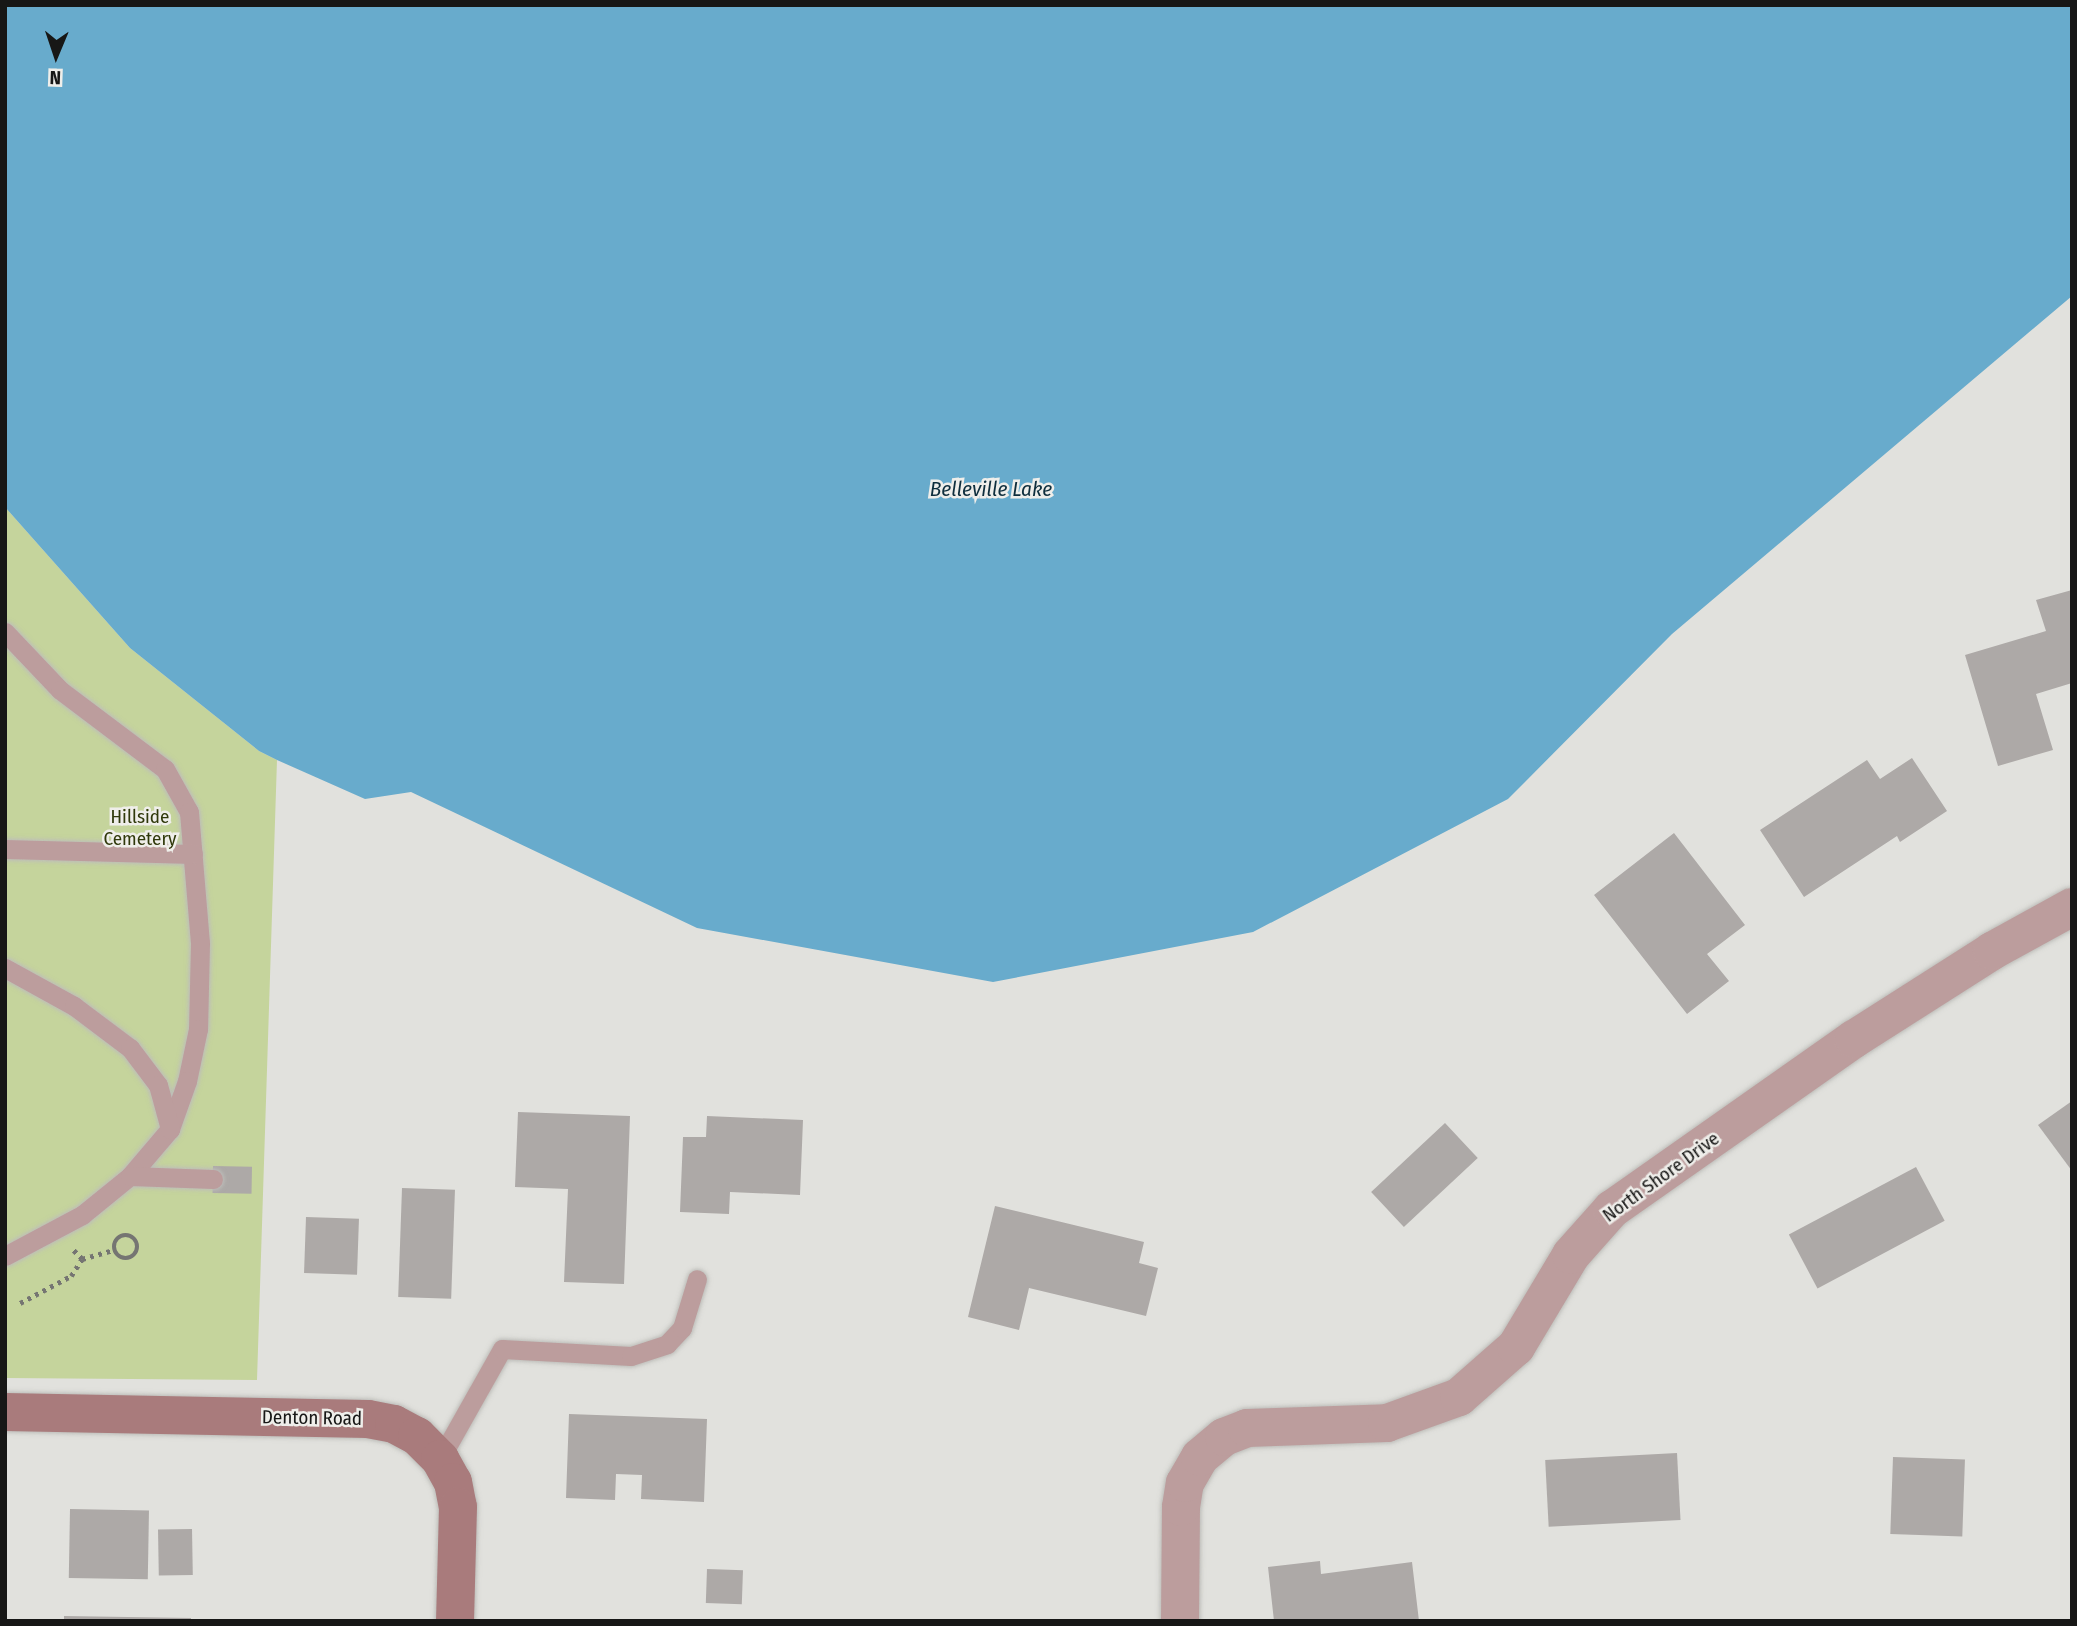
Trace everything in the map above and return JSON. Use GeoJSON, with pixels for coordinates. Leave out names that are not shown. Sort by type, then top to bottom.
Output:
{"type":"FeatureCollection","features":[{"type":"Feature","properties":{"kind":"street","name":"North Shore Drive"},"geometry":{"type":"LineString","coordinates":[[1180,1621],[1181,1507],[1185,1483],[1200,1457],[1224,1437],[1247,1428],[1387,1423],[1425,1413],[1459,1397],[1516,1347],[1572,1255],[1612,1209],[1854,1039],[1992,951],[2072,906]]}},
{"type":"Feature","properties":{"kind":"street","name":"Denton Road"},"geometry":{"type":"LineString","coordinates":[[5,1412],[368,1419],[417,1436],[440,1459],[453,1482],[458,1507],[455,1621]]}},
{"type":"Feature","properties":{"kind":"lane"},"geometry":{"type":"LineString","coordinates":[[5,632],[60,690],[165,769],[189,812],[200,943],[198,1029],[187,1081],[170,1129],[130,1176],[55,1230],[5,1256]]}},
{"type":"Feature","properties":{"kind":"lane"},"geometry":{"type":"LineString","coordinates":[[5,849],[193,853]]}},
{"type":"Feature","properties":{"kind":"lane"},"geometry":{"type":"LineString","coordinates":[[5,968],[74,1006],[131,1048],[158,1085],[170,1129]]}},
{"type":"Feature","properties":{"kind":"lane"},"geometry":{"type":"LineString","coordinates":[[130,1176],[213,1179]]}},
{"type":"Feature","properties":{"kind":"lane"},"geometry":{"type":"LineString","coordinates":[[440,1459],[502,1349],[631,1356],[667,1344],[682,1328],[696,1279]]}},
{"type":"Feature","properties":{"kind":"path"},"geometry":{"type":"LineString","coordinates":[[55,1230],[82,1259]]}},
{"type":"Feature","properties":{"kind":"path"},"geometry":{"type":"LineString","coordinates":[[123,1235],[132,1237],[138,1245],[136,1254],[128,1259],[119,1258],[113,1250],[115,1241],[123,1235]]}},
{"type":"Feature","properties":{"kind":"path"},"geometry":{"type":"LineString","coordinates":[[20,1303],[71,1276],[82,1259],[113,1250]]}},
{"type":"Feature","properties":{"kind":"green space","name":"Hillside Cemetery"},"geometry":{"type":"Polygon","coordinates":[[[5,507],[130,648],[259,751],[277,760],[257,1380],[5,1378],[5,507]]]}},
{"type":"Feature","properties":{"kind":"water","name":"Belleville Lake"},"geometry":{"type":"Polygon","coordinates":[[[5,5],[2072,5],[2072,296],[1672,634],[1508,799],[1253,932],[993,982],[697,928],[411,792],[365,799],[277,760],[259,751],[130,648],[5,507],[5,5]]]}},
{"type":"Feature","properties":{"kind":"building"},"geometry":{"type":"Polygon","coordinates":[[[2072,590],[2072,683],[2036,694],[2053,750],[1998,766],[1965,655],[2046,631],[2036,600],[2072,590]]]}},
{"type":"Feature","properties":{"kind":"building"},"geometry":{"type":"Polygon","coordinates":[[[1912,758],[1947,811],[1900,842],[1897,836],[1804,897],[1760,830],[1867,760],[1880,779],[1912,758]]]}},
{"type":"Feature","properties":{"kind":"building"},"geometry":{"type":"Polygon","coordinates":[[[1674,833],[1745,925],[1707,954],[1729,981],[1687,1014],[1594,895],[1674,833]]]}},
{"type":"Feature","properties":{"kind":"building"},"geometry":{"type":"Polygon","coordinates":[[[2072,1101],[2072,1171],[2038,1125],[2072,1101]]]}},
{"type":"Feature","properties":{"kind":"building"},"geometry":{"type":"Polygon","coordinates":[[[518,1112],[630,1116],[624,1284],[564,1282],[568,1189],[515,1187],[518,1112]]]}},
{"type":"Feature","properties":{"kind":"building"},"geometry":{"type":"Polygon","coordinates":[[[707,1116],[803,1120],[800,1195],[730,1192],[729,1214],[680,1212],[683,1137],[706,1137],[707,1116]]]}},
{"type":"Feature","properties":{"kind":"building"},"geometry":{"type":"Polygon","coordinates":[[[1445,1123],[1478,1158],[1404,1227],[1371,1192],[1445,1123]]]}},
{"type":"Feature","properties":{"kind":"building"},"geometry":{"type":"Polygon","coordinates":[[[213,1166],[252,1167],[252,1194],[213,1193],[213,1166]]]}},
{"type":"Feature","properties":{"kind":"building"},"geometry":{"type":"Polygon","coordinates":[[[1916,1167],[1945,1221],[1817,1288],[1789,1235],[1916,1167]]]}},
{"type":"Feature","properties":{"kind":"building"},"geometry":{"type":"Polygon","coordinates":[[[402,1188],[455,1190],[451,1299],[398,1297],[402,1188]]]}},
{"type":"Feature","properties":{"kind":"building"},"geometry":{"type":"Polygon","coordinates":[[[995,1206],[1144,1242],[1139,1263],[1158,1268],[1146,1316],[1029,1288],[1019,1330],[968,1317],[995,1206]]]}},
{"type":"Feature","properties":{"kind":"building"},"geometry":{"type":"Polygon","coordinates":[[[306,1217],[359,1219],[357,1275],[304,1273],[306,1217]]]}},
{"type":"Feature","properties":{"kind":"building"},"geometry":{"type":"Polygon","coordinates":[[[569,1414],[707,1419],[704,1502],[641,1499],[642,1475],[616,1474],[615,1500],[566,1498],[569,1414]]]}},
{"type":"Feature","properties":{"kind":"building"},"geometry":{"type":"Polygon","coordinates":[[[1677,1453],[1681,1520],[1549,1527],[1545,1460],[1677,1453]]]}},
{"type":"Feature","properties":{"kind":"building"},"geometry":{"type":"Polygon","coordinates":[[[1893,1457],[1965,1460],[1962,1536],[1890,1534],[1893,1457]]]}},
{"type":"Feature","properties":{"kind":"building"},"geometry":{"type":"Polygon","coordinates":[[[70,1509],[149,1510],[148,1579],[69,1578],[70,1509]]]}},
{"type":"Feature","properties":{"kind":"building"},"geometry":{"type":"Polygon","coordinates":[[[192,1529],[193,1575],[159,1576],[158,1530],[192,1529]]]}},
{"type":"Feature","properties":{"kind":"building"},"geometry":{"type":"Polygon","coordinates":[[[1320,1561],[1321,1574],[1412,1562],[1419,1621],[1274,1621],[1268,1567],[1320,1561]]]}},
{"type":"Feature","properties":{"kind":"building"},"geometry":{"type":"Polygon","coordinates":[[[707,1569],[743,1570],[742,1604],[706,1603],[707,1569]]]}},
{"type":"Feature","properties":{"kind":"building"},"geometry":{"type":"Polygon","coordinates":[[[64,1616],[191,1618],[191,1621],[64,1621],[64,1616]]]}}]}
